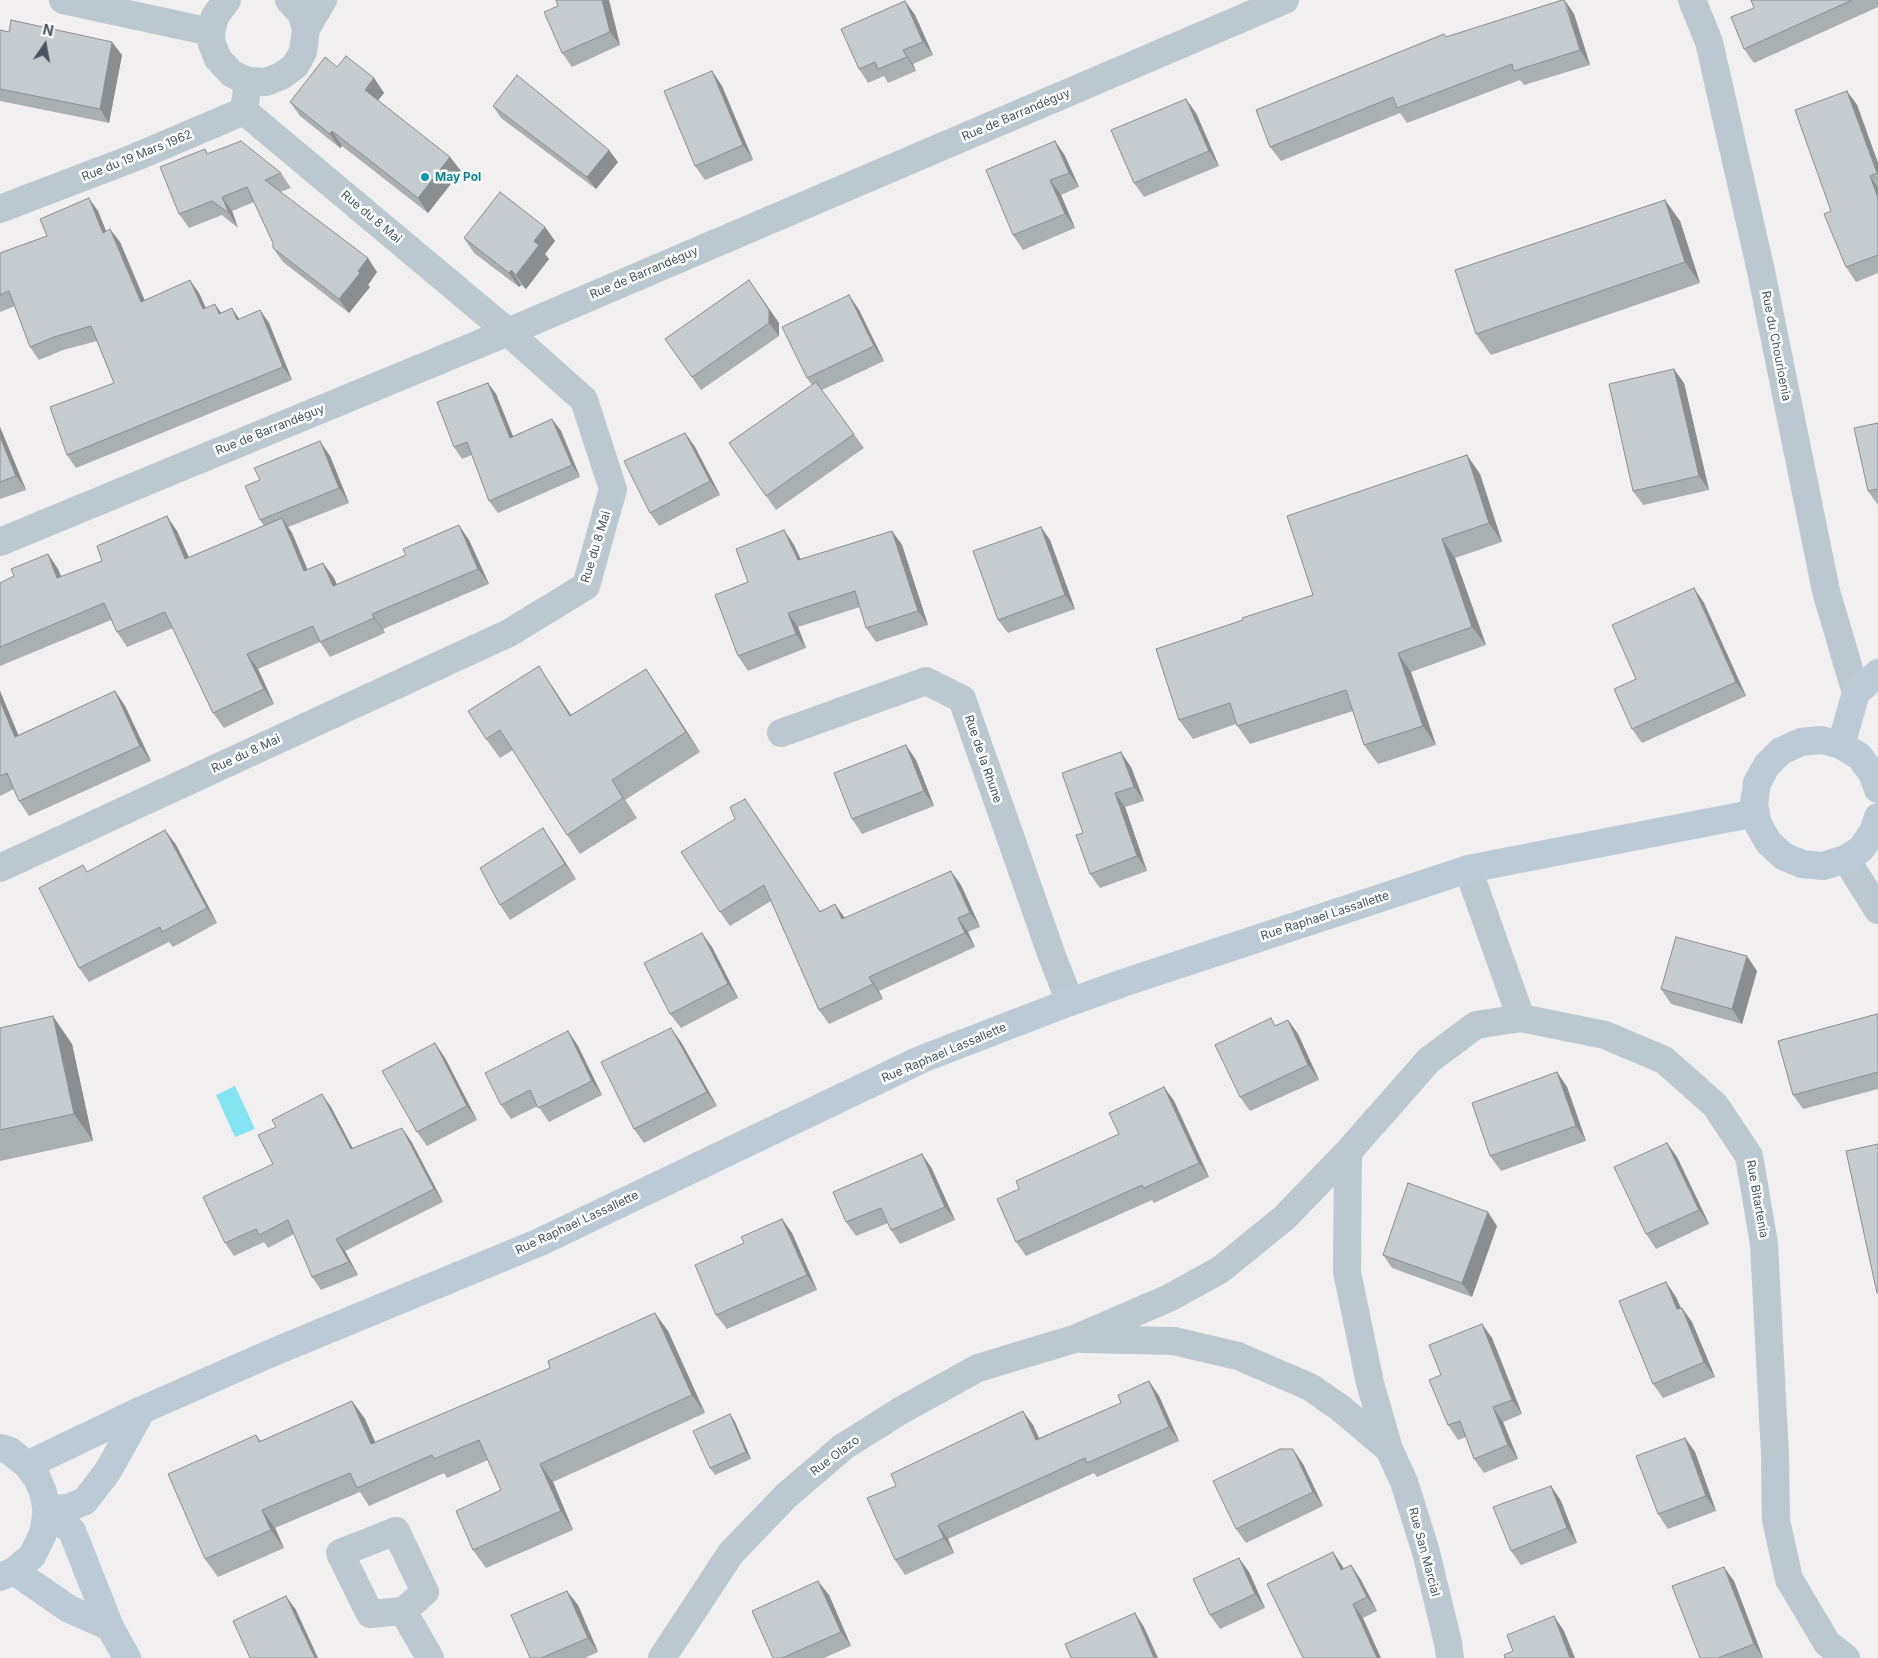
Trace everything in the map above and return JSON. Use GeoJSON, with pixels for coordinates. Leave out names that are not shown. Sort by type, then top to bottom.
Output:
{"type":"FeatureCollection","features":[{"type":"Feature","properties":{"kind":"main road"},"geometry":{"type":"LineString","coordinates":[[1841,745],[1856,693],[1878,673]]}},
{"type":"Feature","properties":{"kind":"main road"},"geometry":{"type":"LineString","coordinates":[[1876,828],[1861,849],[1846,859],[1823,866],[1802,864],[1783,856],[1768,842],[1758,824],[1754,804],[1758,784],[1767,765],[1782,751],[1800,742],[1821,740],[1841,745],[1859,756],[1872,772],[1878,789]]}},
{"type":"Feature","properties":{"kind":"main road","name":"Rue Raphael Lassallette"},"geometry":{"type":"LineString","coordinates":[[27,1465],[142,1410],[269,1354],[540,1242],[922,1060],[1070,1002],[1468,869],[1756,813]]}},
{"type":"Feature","properties":{"kind":"main road"},"geometry":{"type":"LineString","coordinates":[[46,1510],[68,1508],[85,1501],[108,1471],[142,1410]]}},
{"type":"Feature","properties":{"kind":"main road"},"geometry":{"type":"LineString","coordinates":[[0,1448],[10,1452],[27,1465],[37,1478],[44,1492],[46,1510],[43,1534],[32,1556],[7,1574],[69,1609],[110,1627]]}},
{"type":"Feature","properties":{"kind":"main road"},"geometry":{"type":"LineString","coordinates":[[46,1510],[72,1531],[110,1627],[126,1658]]}},
{"type":"Feature","properties":{"kind":"street"},"geometry":{"type":"LineString","coordinates":[[63,0],[211,32]]}},
{"type":"Feature","properties":{"kind":"street"},"geometry":{"type":"LineString","coordinates":[[227,0],[215,16],[211,32],[212,44],[218,59],[232,74],[248,81],[266,82],[281,76],[295,66],[303,52],[306,29],[323,0]]}},
{"type":"Feature","properties":{"kind":"street"},"geometry":{"type":"LineString","coordinates":[[289,0],[301,13],[306,29]]}},
{"type":"Feature","properties":{"kind":"street","name":"Rue de Barrandéguy"},"geometry":{"type":"LineString","coordinates":[[0,542],[508,332],[1285,0]]}},
{"type":"Feature","properties":{"kind":"street","name":"Rue du Chourioenia"},"geometry":{"type":"LineString","coordinates":[[1692,0],[1709,42],[1761,271],[1826,591],[1856,693]]}},
{"type":"Feature","properties":{"kind":"street"},"geometry":{"type":"LineString","coordinates":[[244,111],[248,81]]}},
{"type":"Feature","properties":{"kind":"street","name":"Rue du 8 Mai"},"geometry":{"type":"LineString","coordinates":[[0,868],[509,633],[586,586],[612,489],[584,400],[508,332],[244,111]]}},
{"type":"Feature","properties":{"kind":"street","name":"Rue du 19 Mars 1962"},"geometry":{"type":"LineString","coordinates":[[0,209],[136,158],[244,111]]}},
{"type":"Feature","properties":{"kind":"street","name":"Rue de la Rhune"},"geometry":{"type":"LineString","coordinates":[[781,733],[926,681],[962,700],[1048,947],[1070,1002]]}},
{"type":"Feature","properties":{"kind":"street"},"geometry":{"type":"LineString","coordinates":[[1846,859],[1878,910]]}},
{"type":"Feature","properties":{"kind":"street"},"geometry":{"type":"LineString","coordinates":[[1074,1339],[1169,1298],[1220,1270],[1284,1218],[1348,1152],[1429,1060],[1476,1025],[1521,1018],[1468,869]]}},
{"type":"Feature","properties":{"kind":"street","name":"Rue Bitartenia"},"geometry":{"type":"LineString","coordinates":[[1521,1018],[1605,1035],[1664,1060],[1715,1105],[1750,1156],[1764,1244],[1775,1455],[1776,1520],[1789,1578],[1827,1643],[1846,1658]]}},
{"type":"Feature","properties":{"kind":"street","name":"Rue San Marcial"},"geometry":{"type":"LineString","coordinates":[[1348,1152],[1347,1272],[1370,1383],[1389,1449],[1404,1482],[1426,1552],[1450,1658]]}},
{"type":"Feature","properties":{"kind":"street"},"geometry":{"type":"LineString","coordinates":[[1074,1339],[1174,1341],[1238,1356],[1310,1387],[1339,1407],[1389,1449]]}},
{"type":"Feature","properties":{"kind":"street","name":"Rue Olazo"},"geometry":{"type":"LineString","coordinates":[[662,1658],[676,1634],[731,1554],[787,1495],[843,1447],[900,1411],[978,1368],[1074,1339]]}},
{"type":"Feature","properties":{"kind":"street"},"geometry":{"type":"LineString","coordinates":[[403,1611],[430,1658]]}},
{"type":"Feature","properties":{"kind":"water"},"geometry":{"type":"Polygon","coordinates":[[[235,1086],[255,1129],[235,1137],[216,1095],[235,1086]]]}},
{"type":"Feature","properties":{"kind":"building"},"geometry":{"type":"Polygon","coordinates":[[[556,0],[602,0],[610,32],[562,53],[544,12],[558,6],[556,0]]]}},
{"type":"Feature","properties":{"kind":"building"},"geometry":{"type":"Polygon","coordinates":[[[1564,0],[1580,50],[1514,71],[1512,64],[1397,108],[1393,97],[1270,147],[1256,110],[1444,34],[1446,37],[1564,0]]]}},
{"type":"Feature","properties":{"kind":"building"},"geometry":{"type":"Polygon","coordinates":[[[1751,0],[1852,0],[1744,49],[1731,17],[1754,8],[1751,0]]]}},
{"type":"Feature","properties":{"kind":"building"},"geometry":{"type":"Polygon","coordinates":[[[905,1],[923,42],[903,50],[907,57],[878,69],[875,62],[859,69],[841,29],[905,1]]]}},
{"type":"Feature","properties":{"kind":"building"},"geometry":{"type":"Polygon","coordinates":[[[11,20],[112,42],[100,109],[0,89],[0,30],[9,32],[11,20]]]}},
{"type":"Feature","properties":{"kind":"building"},"geometry":{"type":"Polygon","coordinates":[[[346,56],[374,78],[365,90],[450,157],[418,198],[332,131],[330,134],[290,102],[325,57],[337,67],[346,56]]]}},
{"type":"Feature","properties":{"kind":"building"},"geometry":{"type":"Polygon","coordinates":[[[712,71],[743,145],[695,166],[664,91],[712,71]]]}},
{"type":"Feature","properties":{"kind":"building"},"geometry":{"type":"Polygon","coordinates":[[[517,75],[609,150],[587,177],[493,106],[517,75]]]}},
{"type":"Feature","properties":{"kind":"building"},"geometry":{"type":"Polygon","coordinates":[[[1847,91],[1877,173],[1870,176],[1878,198],[1878,255],[1846,267],[1824,214],[1831,211],[1795,110],[1847,91]]]}},
{"type":"Feature","properties":{"kind":"building"},"geometry":{"type":"Polygon","coordinates":[[[1186,99],[1209,151],[1134,183],[1111,130],[1186,99]]]}},
{"type":"Feature","properties":{"kind":"building"},"geometry":{"type":"Polygon","coordinates":[[[241,141],[281,173],[265,180],[368,258],[358,271],[360,273],[339,299],[273,248],[273,243],[247,187],[222,197],[229,213],[212,201],[179,214],[160,167],[205,149],[207,154],[241,141]]]}},
{"type":"Feature","properties":{"kind":"building"},"geometry":{"type":"Polygon","coordinates":[[[1055,141],[1069,173],[1050,180],[1065,214],[1013,235],[986,170],[1055,141]]]}},
{"type":"Feature","properties":{"kind":"building"},"geometry":{"type":"Polygon","coordinates":[[[500,192],[545,227],[534,241],[539,245],[516,275],[511,270],[509,273],[464,238],[500,192]]]}},
{"type":"Feature","properties":{"kind":"building"},"geometry":{"type":"Polygon","coordinates":[[[89,198],[103,233],[110,229],[141,302],[190,280],[203,309],[215,304],[219,314],[232,308],[237,320],[260,310],[283,367],[67,455],[50,407],[114,383],[91,326],[54,337],[30,347],[9,291],[0,295],[0,253],[47,236],[40,219],[89,198]]]}},
{"type":"Feature","properties":{"kind":"building"},"geometry":{"type":"Polygon","coordinates":[[[1665,200],[1685,262],[1476,334],[1455,270],[1665,200]]]}},
{"type":"Feature","properties":{"kind":"building"},"geometry":{"type":"Polygon","coordinates":[[[749,280],[769,310],[769,323],[692,377],[665,339],[749,280]]]}},
{"type":"Feature","properties":{"kind":"building"},"geometry":{"type":"Polygon","coordinates":[[[849,295],[874,346],[807,378],[782,327],[849,295]]]}},
{"type":"Feature","properties":{"kind":"building"},"geometry":{"type":"Polygon","coordinates":[[[1674,369],[1699,476],[1633,491],[1609,384],[1674,369]]]}},
{"type":"Feature","properties":{"kind":"building"},"geometry":{"type":"Polygon","coordinates":[[[816,382],[854,434],[766,496],[729,443],[816,382]]]}},
{"type":"Feature","properties":{"kind":"building"},"geometry":{"type":"Polygon","coordinates":[[[488,383],[510,438],[552,419],[572,465],[489,501],[467,442],[454,447],[437,402],[488,383]]]}},
{"type":"Feature","properties":{"kind":"building"},"geometry":{"type":"Polygon","coordinates":[[[1878,423],[1878,489],[1868,491],[1854,428],[1878,423]]]}},
{"type":"Feature","properties":{"kind":"building"},"geometry":{"type":"Polygon","coordinates":[[[685,433],[710,481],[650,513],[624,461],[685,433]]]}},
{"type":"Feature","properties":{"kind":"building"},"geometry":{"type":"Polygon","coordinates":[[[0,437],[16,476],[0,482],[0,437]]]}},
{"type":"Feature","properties":{"kind":"building"},"geometry":{"type":"Polygon","coordinates":[[[320,441],[339,488],[260,520],[245,486],[260,480],[254,468],[320,441]]]}},
{"type":"Feature","properties":{"kind":"building"},"geometry":{"type":"Polygon","coordinates":[[[1467,455],[1489,523],[1442,539],[1472,627],[1398,653],[1423,726],[1364,745],[1346,690],[1237,726],[1230,703],[1179,720],[1156,649],[1313,595],[1287,516],[1467,455]]]}},
{"type":"Feature","properties":{"kind":"building"},"geometry":{"type":"Polygon","coordinates":[[[167,516],[185,559],[282,518],[304,571],[323,563],[333,586],[406,555],[403,549],[459,525],[478,569],[372,614],[374,618],[320,642],[313,626],[247,654],[264,689],[213,713],[165,612],[117,632],[104,603],[0,647],[0,583],[14,576],[11,569],[48,554],[57,578],[102,561],[97,546],[167,516]]]}},
{"type":"Feature","properties":{"kind":"building"},"geometry":{"type":"Polygon","coordinates":[[[1041,527],[1065,595],[998,620],[973,551],[1041,527]]]}},
{"type":"Feature","properties":{"kind":"building"},"geometry":{"type":"Polygon","coordinates":[[[784,530],[798,560],[892,531],[918,611],[866,628],[855,591],[788,613],[796,634],[738,656],[715,595],[748,582],[736,549],[784,530]]]}},
{"type":"Feature","properties":{"kind":"building"},"geometry":{"type":"Polygon","coordinates":[[[1694,588],[1736,682],[1632,729],[1614,689],[1636,679],[1612,625],[1694,588]]]}},
{"type":"Feature","properties":{"kind":"building"},"geometry":{"type":"Polygon","coordinates":[[[539,666],[570,716],[646,669],[686,732],[612,780],[623,798],[567,835],[500,730],[486,739],[468,711],[539,666]]]}},
{"type":"Feature","properties":{"kind":"building"},"geometry":{"type":"Polygon","coordinates":[[[115,691],[140,746],[19,801],[7,773],[0,776],[0,701],[15,737],[115,691]]]}},
{"type":"Feature","properties":{"kind":"building"},"geometry":{"type":"Polygon","coordinates":[[[906,745],[924,791],[852,819],[834,773],[906,745]]]}},
{"type":"Feature","properties":{"kind":"building"},"geometry":{"type":"Polygon","coordinates":[[[1121,752],[1134,787],[1115,793],[1137,856],[1090,874],[1076,835],[1083,833],[1062,773],[1121,752]]]}},
{"type":"Feature","properties":{"kind":"building"},"geometry":{"type":"Polygon","coordinates":[[[745,799],[820,912],[835,904],[842,919],[951,871],[970,913],[958,918],[965,933],[869,977],[873,984],[819,1010],[764,885],[720,912],[681,852],[735,819],[730,807],[745,799]]]}},
{"type":"Feature","properties":{"kind":"building"},"geometry":{"type":"Polygon","coordinates":[[[543,828],[565,864],[500,905],[480,868],[543,828]]]}},
{"type":"Feature","properties":{"kind":"building"},"geometry":{"type":"Polygon","coordinates":[[[165,830],[207,908],[162,932],[160,927],[79,968],[39,888],[83,865],[87,872],[165,830]]]}},
{"type":"Feature","properties":{"kind":"building"},"geometry":{"type":"Polygon","coordinates":[[[702,933],[728,984],[670,1014],[644,963],[702,933]]]}},
{"type":"Feature","properties":{"kind":"building"},"geometry":{"type":"Polygon","coordinates":[[[1676,937],[1747,956],[1732,1009],[1661,989],[1676,937]]]}},
{"type":"Feature","properties":{"kind":"building"},"geometry":{"type":"Polygon","coordinates":[[[1877,1014],[1878,1072],[1793,1095],[1778,1041],[1877,1014]]]}},
{"type":"Feature","properties":{"kind":"building"},"geometry":{"type":"Polygon","coordinates":[[[53,1016],[74,1114],[0,1130],[0,1028],[53,1016]]]}},
{"type":"Feature","properties":{"kind":"building"},"geometry":{"type":"Polygon","coordinates":[[[1271,1018],[1275,1026],[1288,1020],[1308,1065],[1240,1097],[1215,1045],[1271,1018]]]}},
{"type":"Feature","properties":{"kind":"building"},"geometry":{"type":"Polygon","coordinates":[[[671,1028],[707,1092],[634,1129],[601,1062],[671,1028]]]}},
{"type":"Feature","properties":{"kind":"building"},"geometry":{"type":"Polygon","coordinates":[[[568,1031],[592,1081],[538,1108],[530,1090],[501,1105],[485,1073],[568,1031]]]}},
{"type":"Feature","properties":{"kind":"building"},"geometry":{"type":"Polygon","coordinates":[[[435,1043],[467,1106],[417,1132],[382,1071],[435,1043]]]}},
{"type":"Feature","properties":{"kind":"building"},"geometry":{"type":"Polygon","coordinates":[[[1557,1072],[1576,1126],[1490,1156],[1472,1103],[1557,1072]]]}},
{"type":"Feature","properties":{"kind":"building"},"geometry":{"type":"Polygon","coordinates":[[[1164,1087],[1199,1163],[1144,1188],[1142,1185],[1016,1242],[997,1199],[1019,1189],[1016,1181],[1119,1134],[1109,1113],[1164,1087]]]}},
{"type":"Feature","properties":{"kind":"building"},"geometry":{"type":"Polygon","coordinates":[[[322,1094],[351,1149],[402,1128],[434,1189],[336,1239],[349,1262],[312,1277],[288,1220],[259,1235],[256,1229],[225,1243],[203,1197],[273,1164],[258,1135],[276,1127],[272,1120],[322,1094]]]}},
{"type":"Feature","properties":{"kind":"building"},"geometry":{"type":"Polygon","coordinates":[[[1667,1143],[1699,1210],[1646,1234],[1614,1167],[1667,1143]]]}},
{"type":"Feature","properties":{"kind":"building"},"geometry":{"type":"Polygon","coordinates":[[[1878,1144],[1878,1293],[1877,1293],[1846,1151],[1878,1144]]]}},
{"type":"Feature","properties":{"kind":"building"},"geometry":{"type":"Polygon","coordinates":[[[922,1154],[945,1207],[891,1230],[881,1208],[846,1222],[833,1192],[922,1154]]]}},
{"type":"Feature","properties":{"kind":"building"},"geometry":{"type":"Polygon","coordinates":[[[1408,1183],[1488,1212],[1462,1283],[1383,1255],[1408,1183]]]}},
{"type":"Feature","properties":{"kind":"building"},"geometry":{"type":"Polygon","coordinates":[[[782,1219],[807,1275],[716,1315],[695,1265],[744,1243],[741,1237],[782,1219]]]}},
{"type":"Feature","properties":{"kind":"building"},"geometry":{"type":"Polygon","coordinates":[[[1666,1282],[1677,1309],[1682,1308],[1704,1362],[1653,1384],[1619,1301],[1666,1282]]]}},
{"type":"Feature","properties":{"kind":"building"},"geometry":{"type":"Polygon","coordinates":[[[655,1313],[692,1395],[540,1464],[561,1511],[473,1550],[456,1511],[501,1490],[479,1440],[434,1459],[432,1455],[357,1488],[350,1473],[262,1510],[271,1530],[205,1559],[168,1474],[256,1435],[259,1442],[352,1401],[371,1444],[550,1368],[548,1361],[655,1313]]]}},
{"type":"Feature","properties":{"kind":"building"},"geometry":{"type":"Polygon","coordinates":[[[1482,1324],[1512,1400],[1493,1407],[1508,1445],[1474,1459],[1460,1421],[1448,1425],[1429,1380],[1441,1375],[1429,1345],[1482,1324]]]}},
{"type":"Feature","properties":{"kind":"building"},"geometry":{"type":"Polygon","coordinates":[[[1149,1381],[1169,1427],[1087,1463],[1085,1458],[938,1525],[944,1538],[895,1560],[867,1498],[896,1486],[891,1474],[1023,1411],[1036,1440],[1121,1403],[1118,1395],[1149,1381]]]}},
{"type":"Feature","properties":{"kind":"building"},"geometry":{"type":"Polygon","coordinates":[[[730,1414],[746,1452],[710,1468],[693,1431],[730,1414]]]}},
{"type":"Feature","properties":{"kind":"building"},"geometry":{"type":"Polygon","coordinates":[[[1685,1438],[1706,1496],[1658,1514],[1636,1456],[1685,1438]]]}},
{"type":"Feature","properties":{"kind":"building"},"geometry":{"type":"Polygon","coordinates":[[[1280,1449],[1293,1449],[1313,1492],[1236,1529],[1213,1481],[1280,1449]]]}},
{"type":"Feature","properties":{"kind":"building"},"geometry":{"type":"Polygon","coordinates":[[[1551,1486],[1567,1528],[1511,1551],[1493,1507],[1551,1486]]]}},
{"type":"Feature","properties":{"kind":"building"},"geometry":{"type":"Polygon","coordinates":[[[1333,1552],[1341,1570],[1351,1565],[1367,1597],[1353,1604],[1377,1658],[1303,1658],[1267,1584],[1333,1552]]]}},
{"type":"Feature","properties":{"kind":"building"},"geometry":{"type":"Polygon","coordinates":[[[1239,1558],[1255,1594],[1210,1615],[1193,1579],[1239,1558]]]}},
{"type":"Feature","properties":{"kind":"building"},"geometry":{"type":"Polygon","coordinates":[[[1724,1567],[1754,1644],[1718,1658],[1700,1658],[1672,1586],[1724,1567]]]}},
{"type":"Feature","properties":{"kind":"building"},"geometry":{"type":"Polygon","coordinates":[[[818,1581],[841,1632],[782,1658],[773,1658],[752,1611],[818,1581]]]}},
{"type":"Feature","properties":{"kind":"building"},"geometry":{"type":"Polygon","coordinates":[[[567,1591],[588,1638],[541,1658],[530,1658],[511,1615],[567,1591]]]}},
{"type":"Feature","properties":{"kind":"building"},"geometry":{"type":"Polygon","coordinates":[[[286,1596],[315,1658],[250,1658],[233,1621],[286,1596]]]}},
{"type":"Feature","properties":{"kind":"building"},"geometry":{"type":"Polygon","coordinates":[[[1135,1613],[1154,1658],[1071,1658],[1065,1644],[1135,1613]]]}},
{"type":"Feature","properties":{"kind":"building"},"geometry":{"type":"Polygon","coordinates":[[[1554,1616],[1570,1658],[1505,1658],[1504,1655],[1513,1651],[1507,1635],[1554,1616]]]}},
{"type":"Feature","properties":{"kind":"place","name":"May Pol"},"geometry":{"type":"Point","coordinates":[425,177]}}]}
